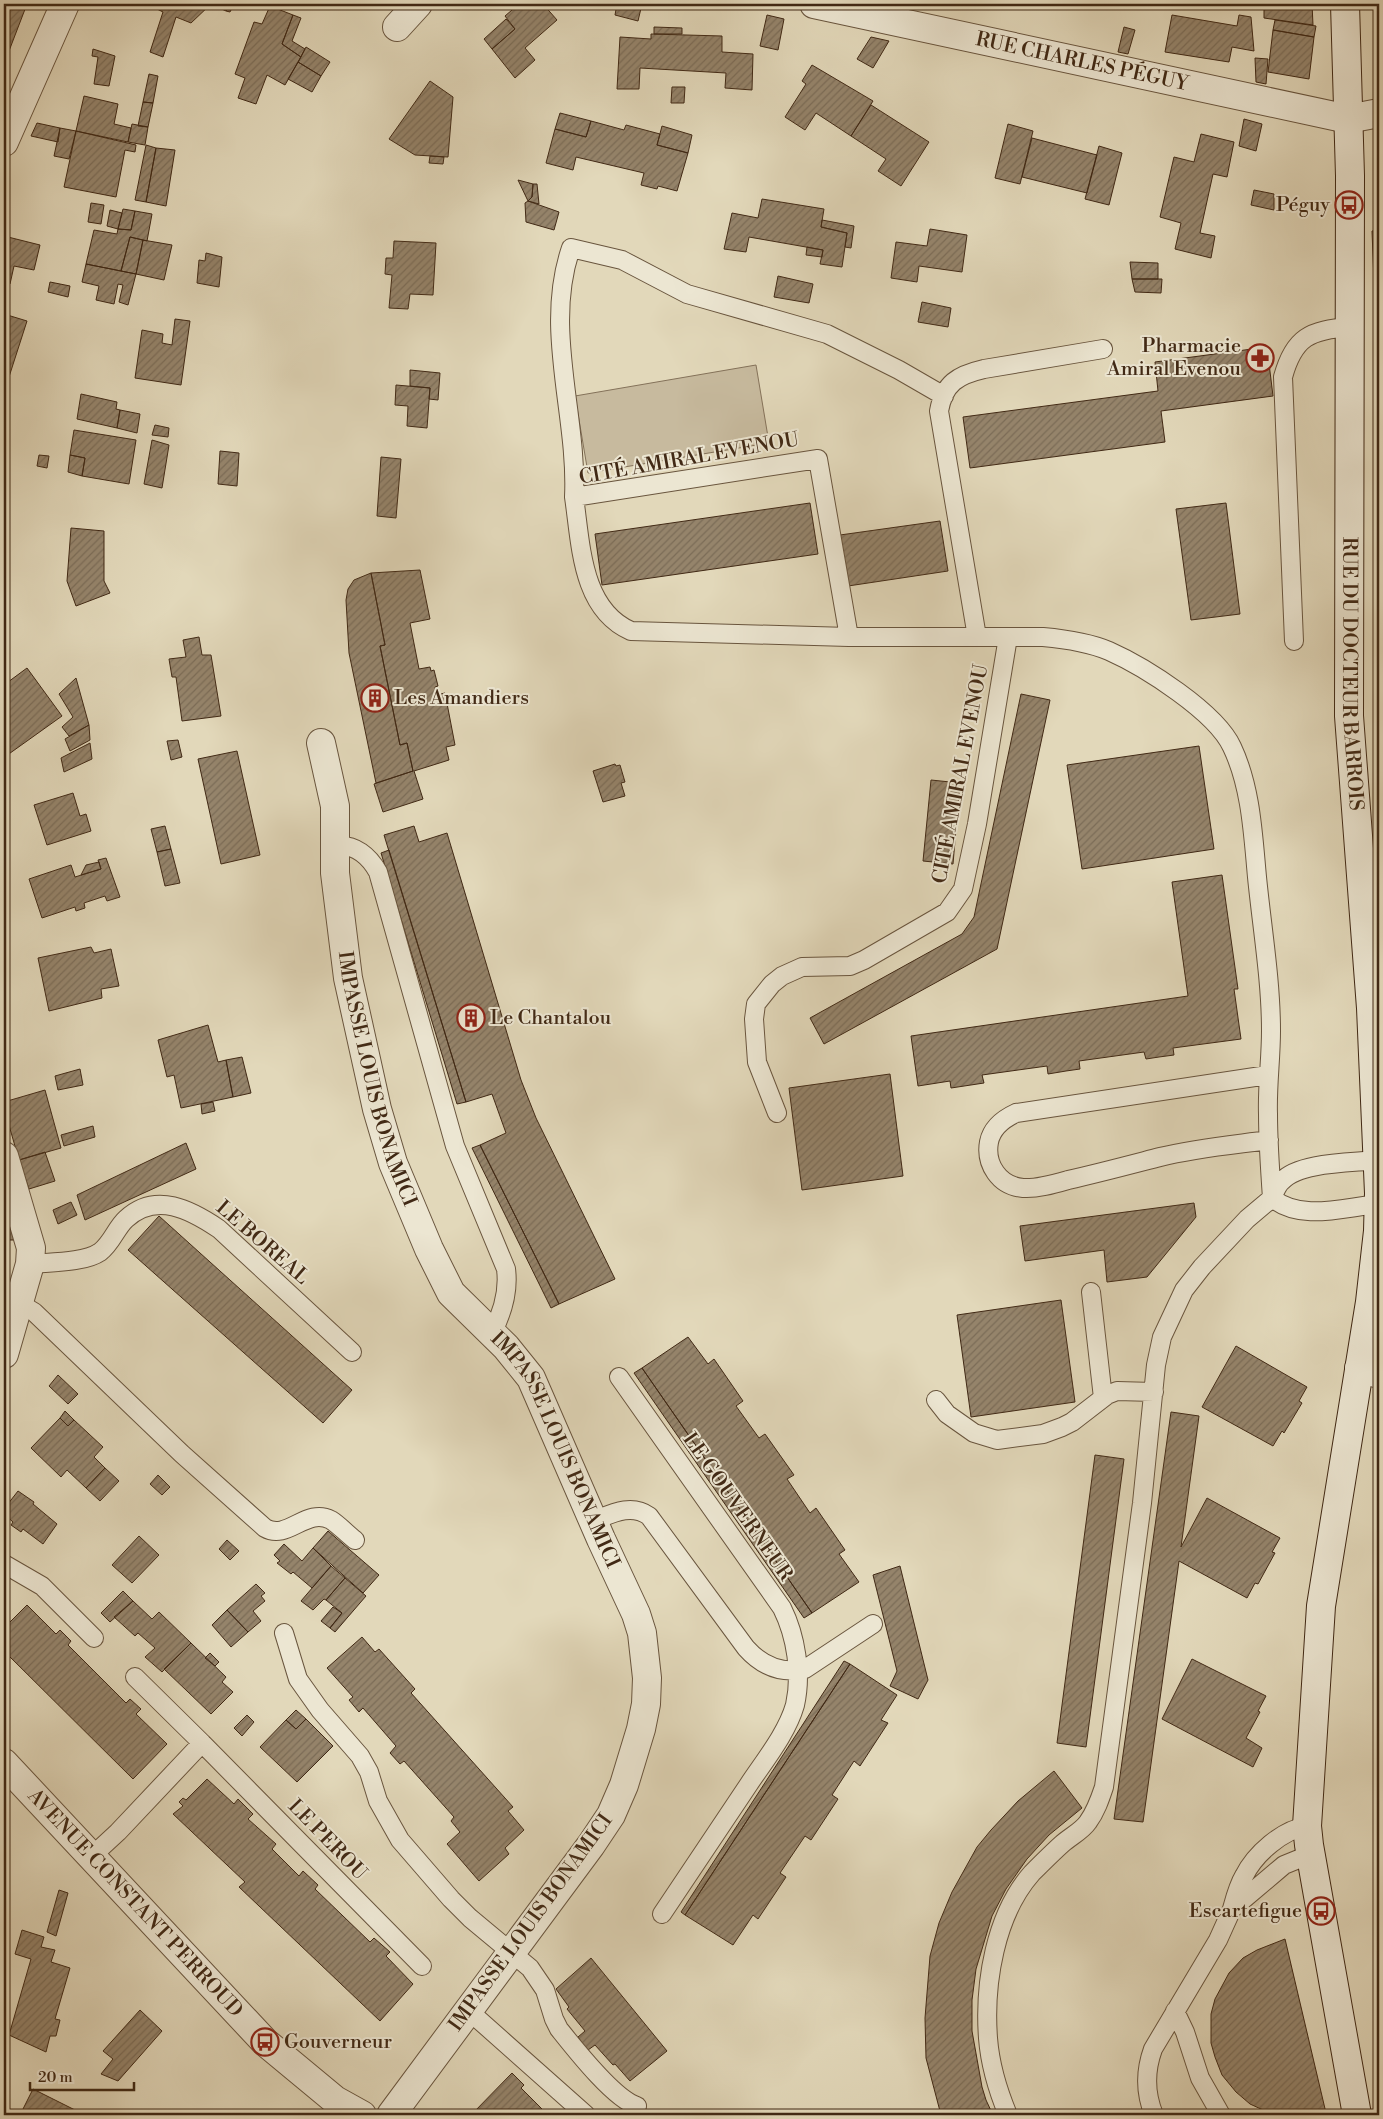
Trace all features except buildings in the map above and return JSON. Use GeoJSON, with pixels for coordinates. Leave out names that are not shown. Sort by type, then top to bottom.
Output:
{"type":"FeatureCollection","features":[{"type":"Feature","properties":{"kind":"street"},"geometry":{"type":"LineString","coordinates":[[4,142],[64,4]]}},
{"type":"Feature","properties":{"kind":"street"},"geometry":{"type":"LineString","coordinates":[[397,27],[418,4]]}},
{"type":"Feature","properties":{"kind":"street","name":"RUE CHARLES PÉGUY"},"geometry":{"type":"LineString","coordinates":[[814,4],[1348,119]]}},
{"type":"Feature","properties":{"kind":"street","name":"RUE DU DOCTEUR BARROIS"},"geometry":{"type":"LineString","coordinates":[[1345,4],[1350,327],[1349,716],[1371,1008],[1379,1204],[1371,1293],[1369,1371],[1321,1606],[1307,1826],[1310,1854],[1357,2115]]}},
{"type":"Feature","properties":{"kind":"street"},"geometry":{"type":"LineString","coordinates":[[1348,119],[1379,113]]}},
{"type":"Feature","properties":{"kind":"street","name":"IMPASSE LOUIS BONAMICI"},"geometry":{"type":"LineString","coordinates":[[321,743],[335,806],[335,873],[348,978],[377,1108],[393,1163],[440,1275],[451,1293],[517,1359],[531,1378],[593,1521],[630,1600],[642,1633],[647,1678],[646,1704],[641,1728],[624,1785],[611,1815],[592,1845],[391,2115]]}},
{"type":"Feature","properties":{"kind":"street"},"geometry":{"type":"LineString","coordinates":[[4,1156],[31,1248],[30,1264],[4,1354]]}},
{"type":"Feature","properties":{"kind":"street","name":"AVENUE CONSTANT PERROUD"},"geometry":{"type":"LineString","coordinates":[[4,1763],[265,2042],[335,2100],[362,2115]]}},
{"type":"Feature","properties":{"kind":"lane"},"geometry":{"type":"LineString","coordinates":[[574,497],[572,446],[561,359],[563,272],[572,248],[622,260],[687,294],[827,334],[900,370],[944,396],[955,380],[974,371],[1104,349]]}},
{"type":"Feature","properties":{"kind":"lane"},"geometry":{"type":"LineString","coordinates":[[1294,641],[1283,376],[1292,354],[1301,341],[1313,332],[1350,327]]}},
{"type":"Feature","properties":{"kind":"lane","name":"CITÉ AMIRAL EVENOU"},"geometry":{"type":"LineString","coordinates":[[944,396],[939,411],[977,637]]}},
{"type":"Feature","properties":{"kind":"lane","name":"CITÉ AMIRAL EVENOU"},"geometry":{"type":"LineString","coordinates":[[849,637],[818,459],[574,497],[589,584],[604,612],[620,626],[631,631],[849,637],[1065,639],[1109,651],[1190,701],[1215,723],[1232,747],[1245,782],[1254,844],[1271,1031],[1268,1075],[1272,1198]]}},
{"type":"Feature","properties":{"kind":"lane","name":"CITÉ AMIRAL EVENOU"},"geometry":{"type":"LineString","coordinates":[[777,1113],[757,1062],[754,1019],[756,1004],[772,984],[782,976],[802,966],[850,966],[864,960],[947,912],[963,889],[977,824],[1008,637]]}},
{"type":"Feature","properties":{"kind":"lane"},"geometry":{"type":"LineString","coordinates":[[336,846],[344,845],[359,851],[372,862],[378,872],[455,1146],[506,1269],[508,1282],[503,1308],[492,1333]]}},
{"type":"Feature","properties":{"kind":"lane"},"geometry":{"type":"LineString","coordinates":[[1268,1075],[1016,1113],[1005,1118],[996,1126],[990,1137],[988,1149],[989,1161],[1003,1181],[1024,1188],[1049,1185],[1177,1153],[1269,1140]]}},
{"type":"Feature","properties":{"kind":"lane"},"geometry":{"type":"LineString","coordinates":[[1008,2115],[995,2079],[988,2039],[988,1996],[991,1974],[1000,1934],[1013,1901],[1030,1875],[1063,1843],[1080,1831],[1094,1813],[1104,1787],[1162,1337],[1184,1290],[1225,1242],[1272,1198],[1281,1181],[1292,1173],[1308,1168],[1377,1160]]}},
{"type":"Feature","properties":{"kind":"lane"},"geometry":{"type":"LineString","coordinates":[[1272,1198],[1282,1206],[1295,1210],[1320,1211],[1379,1204]]}},
{"type":"Feature","properties":{"kind":"lane","name":"LE BOREAL"},"geometry":{"type":"LineString","coordinates":[[30,1264],[92,1256],[106,1246],[127,1218],[154,1204],[171,1205],[202,1217],[219,1229],[352,1352]]}},
{"type":"Feature","properties":{"kind":"lane"},"geometry":{"type":"LineString","coordinates":[[1091,1292],[1103,1398]]}},
{"type":"Feature","properties":{"kind":"lane"},"geometry":{"type":"LineString","coordinates":[[19,1303],[34,1312],[182,1454],[265,1528],[271,1532],[280,1532],[309,1518],[318,1517],[330,1520],[355,1540]]}},
{"type":"Feature","properties":{"kind":"lane","name":"LE GOUVERNEUR"},"geometry":{"type":"LineString","coordinates":[[619,1377],[782,1608],[789,1622],[798,1671],[797,1692],[791,1717],[662,1914]]}},
{"type":"Feature","properties":{"kind":"lane"},"geometry":{"type":"LineString","coordinates":[[936,1400],[947,1414],[974,1433],[997,1440],[1043,1434],[1062,1427],[1072,1422],[1103,1398],[1117,1391],[1154,1392]]}},
{"type":"Feature","properties":{"kind":"lane"},"geometry":{"type":"LineString","coordinates":[[593,1521],[630,1510],[643,1512],[649,1516],[737,1636],[756,1658],[775,1669],[798,1671],[813,1666],[873,1624]]}},
{"type":"Feature","properties":{"kind":"lane"},"geometry":{"type":"LineString","coordinates":[[4,1564],[42,1586],[94,1638]]}},
{"type":"Feature","properties":{"kind":"lane"},"geometry":{"type":"LineString","coordinates":[[284,1633],[298,1679],[320,1710],[360,1756],[369,1772],[378,1801],[400,1840],[450,1899],[536,1975],[548,1995],[554,2019],[563,2034],[612,2089],[626,2101],[637,2106]]}},
{"type":"Feature","properties":{"kind":"lane","name":"LE PEROU"},"geometry":{"type":"LineString","coordinates":[[135,1677],[422,1966]]}},
{"type":"Feature","properties":{"kind":"lane"},"geometry":{"type":"LineString","coordinates":[[92,1856],[124,1826],[202,1743]]}},
{"type":"Feature","properties":{"kind":"lane"},"geometry":{"type":"LineString","coordinates":[[1154,2115],[1147,2094],[1147,2065],[1153,2049],[1218,1940],[1244,1875],[1254,1860],[1281,1836],[1291,1830],[1307,1826]]}},
{"type":"Feature","properties":{"kind":"lane"},"geometry":{"type":"LineString","coordinates":[[1232,1909],[1284,1865],[1310,1854]]}},
{"type":"Feature","properties":{"kind":"lane"},"geometry":{"type":"LineString","coordinates":[[469,2011],[586,2115]]}},
{"type":"Feature","properties":{"kind":"lane"},"geometry":{"type":"LineString","coordinates":[[1175,2011],[1188,2041],[1200,2078],[1221,2115]]}},
{"type":"Feature","properties":{"kind":"shaded area"},"geometry":{"type":"Polygon","coordinates":[[[756,365],[769,443],[588,473],[575,396],[756,365]]]}},
{"type":"Feature","properties":{"kind":"place","name":"Péguy"},"geometry":{"type":"Point","coordinates":[1349,205]}},
{"type":"Feature","properties":{"kind":"place","name":"Pharmacie Amiral Evenou"},"geometry":{"type":"Point","coordinates":[1260,358]}},
{"type":"Feature","properties":{"kind":"place","name":"Les Amandiers"},"geometry":{"type":"Point","coordinates":[375,698]}},
{"type":"Feature","properties":{"kind":"place","name":"Le Chantalou"},"geometry":{"type":"Point","coordinates":[471,1018]}},
{"type":"Feature","properties":{"kind":"place","name":"Escartefigue"},"geometry":{"type":"Point","coordinates":[1321,1911]}},
{"type":"Feature","properties":{"kind":"place","name":"Gouverneur"},"geometry":{"type":"Point","coordinates":[265,2042]}}]}
